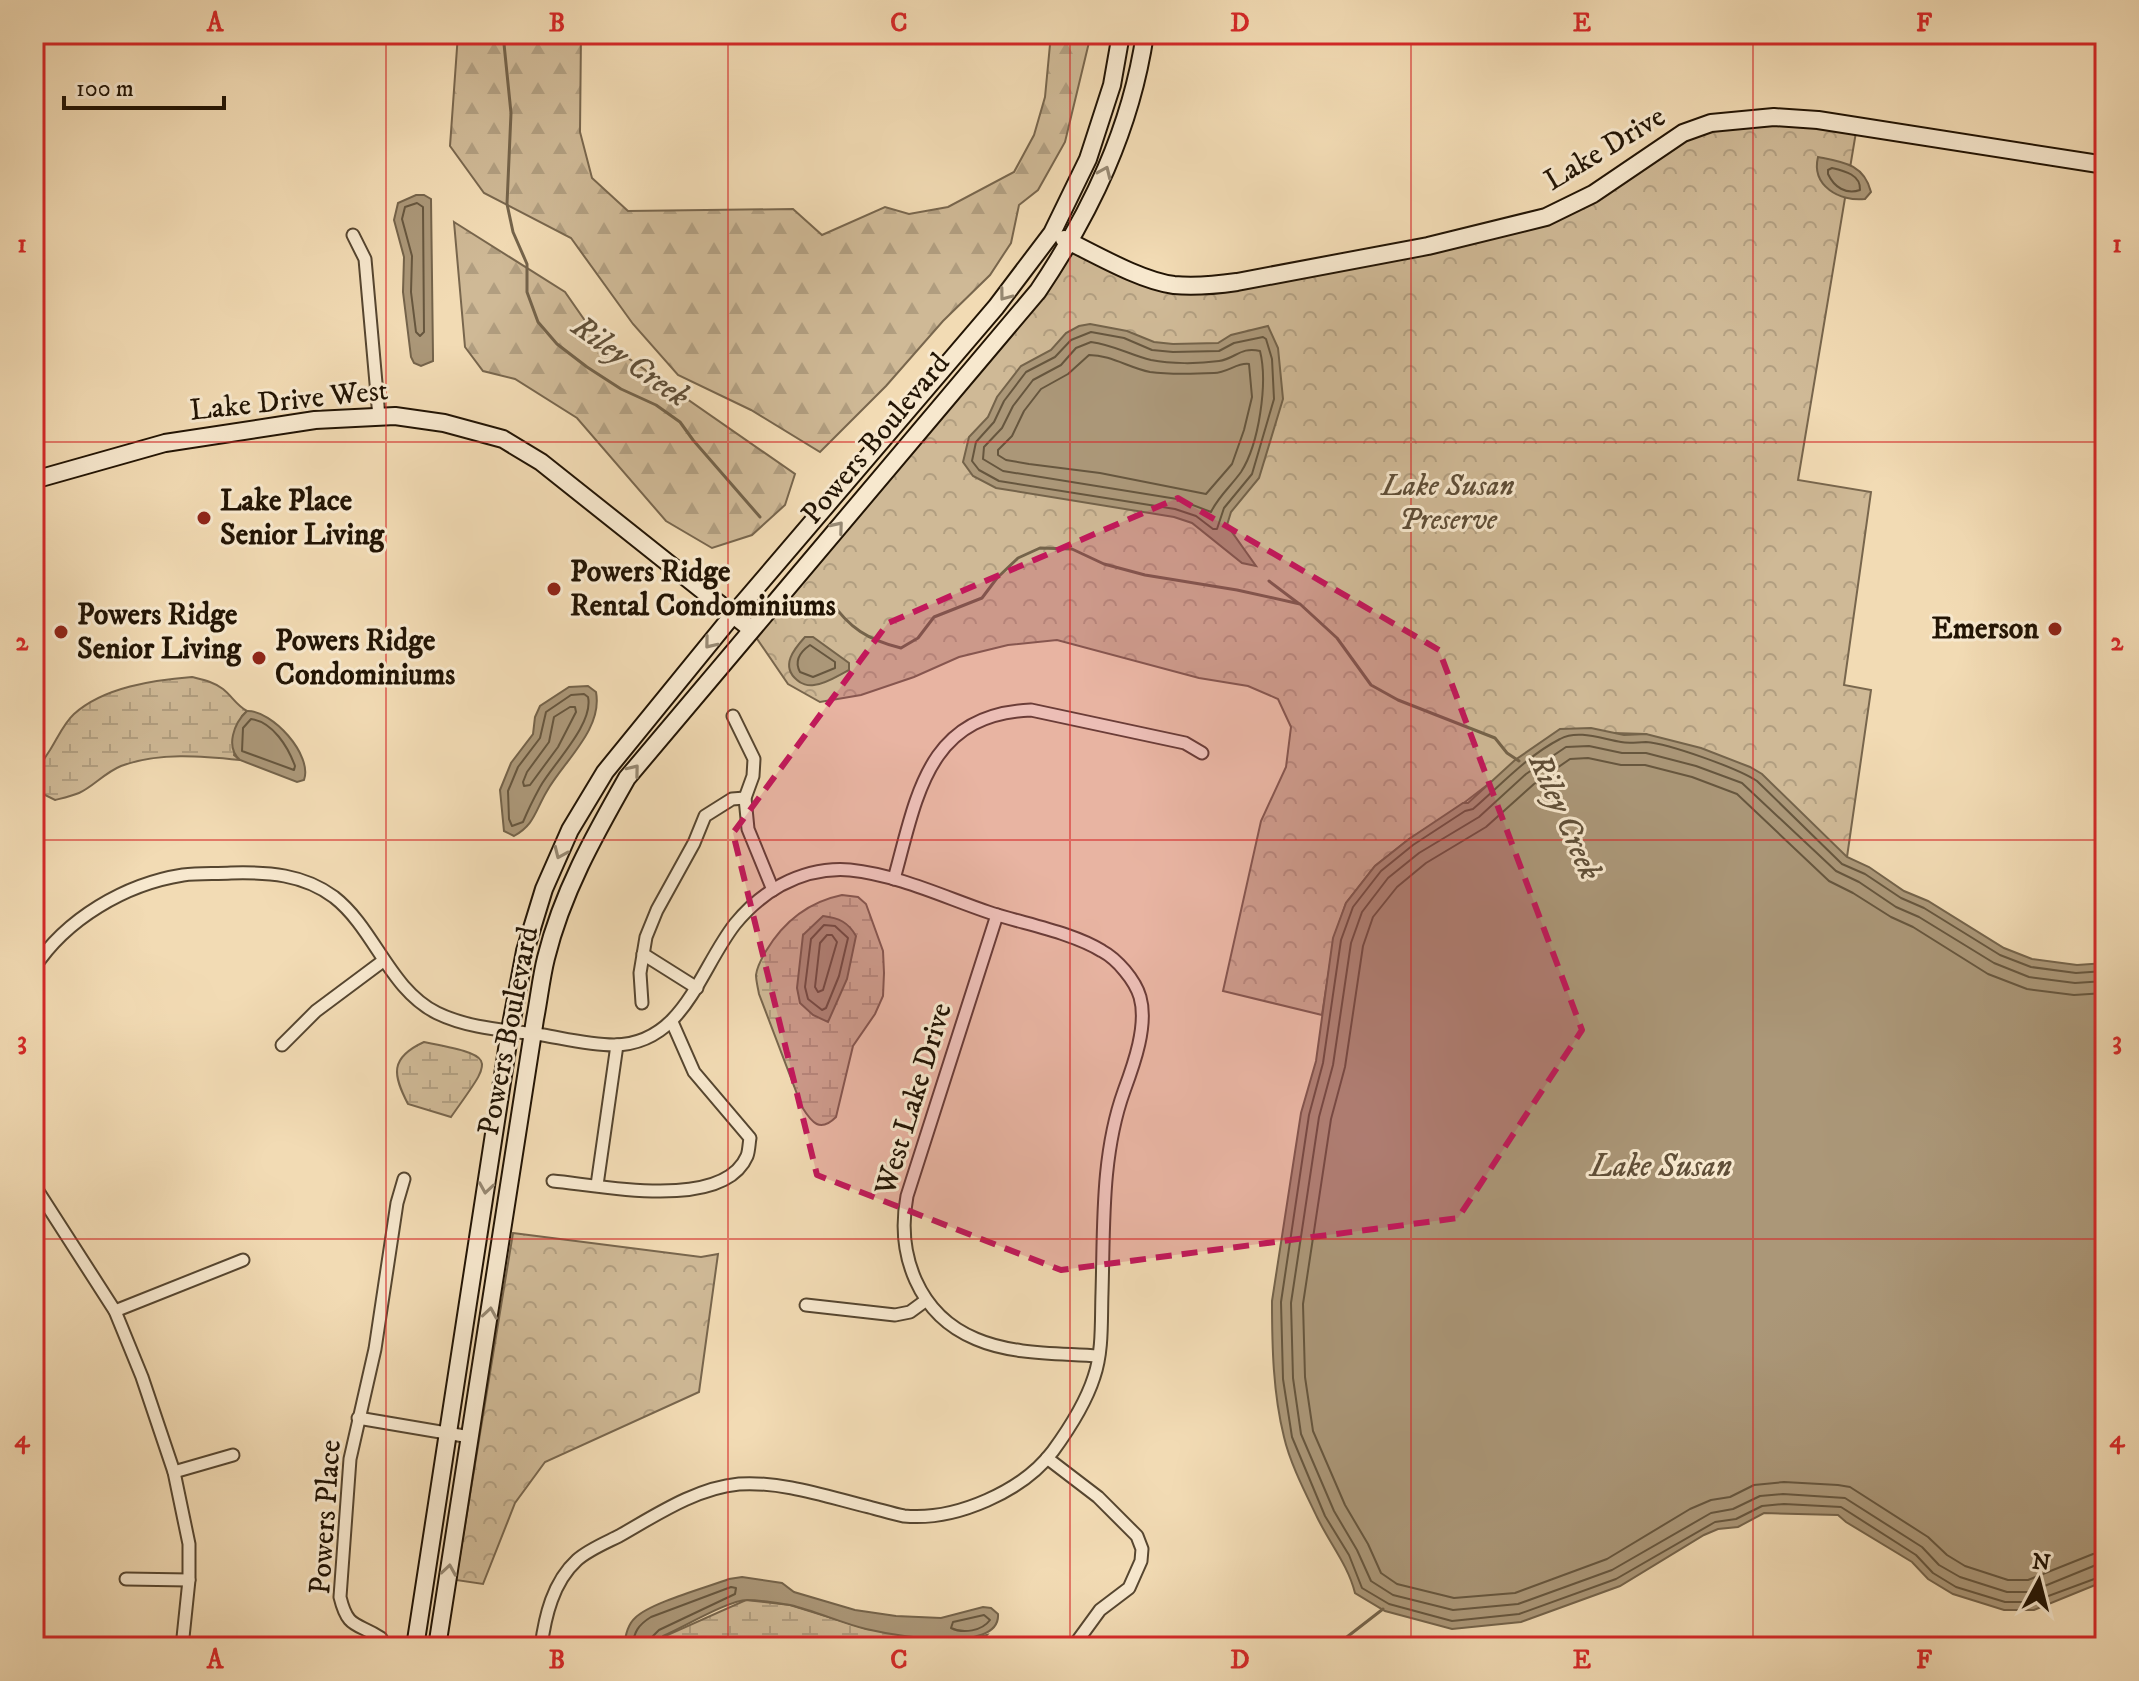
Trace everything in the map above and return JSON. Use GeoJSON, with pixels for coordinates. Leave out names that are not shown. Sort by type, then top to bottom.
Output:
{"type":"FeatureCollection","features":[{"type":"Feature","properties":{"kind":"main road","name":"Powers Boulevard"},"geometry":{"type":"LineString","coordinates":[[415,1647],[510,1030],[529,938],[544,889],[570,830],[605,772],[732,616],[991,313],[1052,233],[1088,159],[1112,85],[1121,34]]}},
{"type":"Feature","properties":{"kind":"main road","name":"Powers Boulevard"},"geometry":{"type":"LineString","coordinates":[[437,1647],[546,958],[565,900],[588,847],[627,778],[1038,291],[1071,242],[1121,135],[1139,72],[1145,34]]}},
{"type":"Feature","properties":{"kind":"main road","name":"Lake Drive"},"geometry":{"type":"LineString","coordinates":[[1052,233],[1116,265],[1171,284],[1205,286],[1281,274],[1428,246],[1546,217],[1593,194],[1683,133],[1711,123],[1774,117],[1818,120],[2105,165]]}},
{"type":"Feature","properties":{"kind":"main road","name":"Lake Drive West"},"geometry":{"type":"LineString","coordinates":[[34,480],[165,443],[315,420],[395,416],[444,423],[503,439],[550,469],[751,629]]}},
{"type":"Feature","properties":{"kind":"street"},"geometry":{"type":"LineString","coordinates":[[353,235],[365,259],[379,417]]}},
{"type":"Feature","properties":{"kind":"street"},"geometry":{"type":"LineString","coordinates":[[894,879],[922,787],[938,754],[960,730],[983,717],[1006,711],[1043,712],[1185,743],[1202,753]]}},
{"type":"Feature","properties":{"kind":"street"},"geometry":{"type":"LineString","coordinates":[[733,716],[754,759],[753,776],[745,798],[748,829],[773,890]]}},
{"type":"Feature","properties":{"kind":"street"},"geometry":{"type":"LineString","coordinates":[[642,1003],[640,973],[643,954],[657,910],[694,843],[705,816],[732,799],[745,798]]}},
{"type":"Feature","properties":{"kind":"street"},"geometry":{"type":"LineString","coordinates":[[34,968],[45,951],[93,910],[151,882],[186,875],[261,872],[288,875],[330,894],[349,910],[383,961],[412,995],[433,1011],[469,1025],[617,1045],[657,1035],[672,1022],[697,988],[734,926],[758,900],[784,883],[820,870],[851,870],[894,879],[1104,951],[1124,970],[1140,995],[1141,1025],[1129,1079],[1115,1115],[1106,1174],[1096,1373],[1083,1403],[1047,1458],[1028,1477],[992,1499],[952,1512],[907,1516],[764,1484],[714,1488],[578,1558],[561,1580],[546,1610],[541,1647]]}},
{"type":"Feature","properties":{"kind":"street","name":"West Lake Drive"},"geometry":{"type":"LineString","coordinates":[[997,915],[907,1196],[902,1220],[904,1243],[909,1264],[925,1301],[953,1326],[975,1339],[1027,1351],[1098,1356]]}},
{"type":"Feature","properties":{"kind":"street"},"geometry":{"type":"LineString","coordinates":[[643,954],[697,988]]}},
{"type":"Feature","properties":{"kind":"street"},"geometry":{"type":"LineString","coordinates":[[282,1045],[316,1011],[383,961]]}},
{"type":"Feature","properties":{"kind":"street"},"geometry":{"type":"LineString","coordinates":[[553,1181],[654,1192],[687,1190],[716,1184],[737,1169],[747,1156],[750,1138],[694,1072],[672,1022]]}},
{"type":"Feature","properties":{"kind":"street"},"geometry":{"type":"LineString","coordinates":[[597,1185],[617,1045]]}},
{"type":"Feature","properties":{"kind":"street","name":"Powers Place"},"geometry":{"type":"LineString","coordinates":[[384,1647],[381,1638],[350,1623],[343,1612],[340,1597],[350,1459],[375,1349],[397,1203],[404,1179]]}},
{"type":"Feature","properties":{"kind":"street"},"geometry":{"type":"LineString","coordinates":[[34,1185],[115,1311],[142,1377],[174,1472],[189,1544],[189,1580],[182,1647]]}},
{"type":"Feature","properties":{"kind":"street"},"geometry":{"type":"LineString","coordinates":[[115,1311],[243,1260]]}},
{"type":"Feature","properties":{"kind":"street"},"geometry":{"type":"LineString","coordinates":[[806,1305],[895,1315],[910,1312],[925,1301]]}},
{"type":"Feature","properties":{"kind":"street","name":"Powers Place"},"geometry":{"type":"LineString","coordinates":[[358,1418],[470,1437]]}},
{"type":"Feature","properties":{"kind":"street"},"geometry":{"type":"LineString","coordinates":[[174,1472],[233,1455]]}},
{"type":"Feature","properties":{"kind":"street"},"geometry":{"type":"LineString","coordinates":[[1047,1458],[1098,1497],[1137,1536],[1142,1549],[1137,1573],[1129,1588],[1100,1610],[1073,1647]]}},
{"type":"Feature","properties":{"kind":"street"},"geometry":{"type":"LineString","coordinates":[[126,1579],[189,1580]]}},
{"type":"Feature","properties":{"kind":"highlighted area"},"geometry":{"type":"Polygon","coordinates":[[[1178,498],[1439,650],[1582,1030],[1458,1218],[1061,1270],[817,1175],[733,833],[888,623],[1178,498]]]}},
{"type":"Feature","properties":{"kind":"green space"},"geometry":{"type":"Polygon","coordinates":[[[458,34],[581,34],[580,132],[592,178],[628,211],[793,209],[822,235],[885,207],[909,214],[948,207],[1014,172],[1034,135],[1045,97],[1051,34],[1091,34],[1065,142],[1038,190],[1019,205],[1011,243],[990,275],[820,452],[751,410],[678,375],[633,324],[571,238],[484,193],[450,146],[458,34]]]}},
{"type":"Feature","properties":{"kind":"green space","name":"Lake Susan Preserve"},"geometry":{"type":"Polygon","coordinates":[[[1711,123],[1857,126],[1798,480],[1871,492],[1844,685],[1871,690],[1847,857],[1646,734],[1614,733],[1490,783],[1375,866],[1346,903],[1334,938],[1322,1015],[1223,991],[1261,821],[1286,767],[1291,727],[1278,699],[1248,686],[1199,678],[1057,640],[1008,645],[959,657],[861,695],[820,702],[788,684],[751,630],[1071,242],[1116,265],[1205,286],[1546,217],[1711,123]]]}},
{"type":"Feature","properties":{"kind":"green space"},"geometry":{"type":"Polygon","coordinates":[[[454,222],[565,292],[595,335],[795,474],[785,505],[752,535],[712,548],[666,521],[577,418],[515,379],[483,371],[465,347],[454,222]]]}},
{"type":"Feature","properties":{"kind":"green space"},"geometry":{"type":"Polygon","coordinates":[[[192,677],[220,687],[247,711],[242,716],[234,755],[240,760],[195,756],[150,759],[121,766],[70,796],[55,800],[37,791],[37,775],[44,760],[67,722],[86,705],[130,686],[192,677]]]}},
{"type":"Feature","properties":{"kind":"green space"},"geometry":{"type":"Polygon","coordinates":[[[842,895],[858,897],[866,904],[883,951],[883,996],[875,1014],[853,1046],[836,1117],[821,1125],[813,1121],[802,1107],[759,994],[756,975],[766,951],[789,922],[818,902],[842,895]]]}},
{"type":"Feature","properties":{"kind":"green space"},"geometry":{"type":"Polygon","coordinates":[[[424,1042],[466,1052],[482,1063],[475,1082],[451,1117],[408,1104],[399,1084],[397,1068],[400,1061],[424,1042]]]}},
{"type":"Feature","properties":{"kind":"green space"},"geometry":{"type":"Polygon","coordinates":[[[513,1233],[701,1257],[718,1254],[699,1392],[545,1462],[515,1503],[483,1584],[456,1580],[513,1233]]]}},
{"type":"Feature","properties":{"kind":"green space"},"geometry":{"type":"Polygon","coordinates":[[[746,1600],[790,1605],[867,1629],[929,1637],[970,1639],[987,1635],[977,1647],[656,1647],[663,1637],[746,1600]]]}},
{"type":"Feature","properties":{"kind":"water"},"geometry":{"type":"Polygon","coordinates":[[[1818,157],[1858,170],[1871,192],[1865,199],[1837,195],[1823,184],[1819,176],[1818,157]]]}},
{"type":"Feature","properties":{"kind":"water"},"geometry":{"type":"Polygon","coordinates":[[[416,195],[431,199],[433,361],[421,366],[414,363],[411,357],[403,292],[404,257],[394,220],[398,203],[416,195]]]}},
{"type":"Feature","properties":{"kind":"water"},"geometry":{"type":"Polygon","coordinates":[[[1090,324],[1127,331],[1154,342],[1173,344],[1218,343],[1231,335],[1268,326],[1278,348],[1283,399],[1259,478],[1231,512],[1227,525],[1256,566],[1242,563],[1192,523],[1174,517],[996,488],[973,476],[963,462],[969,437],[988,417],[997,397],[1021,366],[1051,350],[1066,333],[1090,324]]]}},
{"type":"Feature","properties":{"kind":"water"},"geometry":{"type":"Polygon","coordinates":[[[805,637],[813,637],[849,663],[849,670],[819,684],[807,685],[799,681],[792,675],[789,663],[805,637]]]}},
{"type":"Feature","properties":{"kind":"water"},"geometry":{"type":"Polygon","coordinates":[[[588,686],[596,692],[597,706],[588,732],[526,827],[514,836],[504,831],[500,790],[511,763],[533,734],[540,706],[569,687],[588,686]]]}},
{"type":"Feature","properties":{"kind":"water"},"geometry":{"type":"Polygon","coordinates":[[[247,711],[268,718],[288,736],[302,759],[304,780],[297,782],[240,760],[235,755],[233,735],[247,711]]]}},
{"type":"Feature","properties":{"kind":"water","name":"Lake Susan"},"geometry":{"type":"Polygon","coordinates":[[[1591,728],[1624,735],[1646,734],[1701,748],[1750,767],[1762,774],[1847,857],[1869,867],[1904,891],[1928,901],[2004,948],[2032,959],[2077,965],[2105,963],[2105,1581],[2034,1610],[2004,1610],[1953,1594],[1928,1579],[1912,1562],[1838,1515],[1764,1513],[1738,1527],[1718,1529],[1704,1535],[1620,1586],[1521,1622],[1452,1629],[1385,1611],[1355,1593],[1290,1457],[1277,1404],[1273,1352],[1272,1301],[1301,1113],[1316,1061],[1333,938],[1346,903],[1375,866],[1409,839],[1463,803],[1468,803],[1515,760],[1560,729],[1591,728]]]}},
{"type":"Feature","properties":{"kind":"water"},"geometry":{"type":"Polygon","coordinates":[[[823,916],[842,922],[856,936],[847,979],[828,1022],[813,1015],[800,1003],[797,988],[803,935],[823,916]]]}},
{"type":"Feature","properties":{"kind":"water"},"geometry":{"type":"Polygon","coordinates":[[[742,1577],[782,1583],[794,1592],[855,1610],[896,1616],[941,1618],[983,1607],[991,1608],[998,1614],[994,1627],[982,1634],[964,1638],[920,1638],[879,1632],[790,1605],[747,1600],[718,1609],[663,1636],[656,1647],[624,1647],[630,1624],[642,1612],[679,1596],[742,1577]]]}},
{"type":"Feature","properties":{"kind":"waterway","name":"Riley Creek"},"geometry":{"type":"LineString","coordinates":[[503,34],[511,113],[507,204],[513,232],[527,264],[527,292],[538,322],[557,344],[587,367],[621,389],[656,405],[680,422],[760,517]]}},
{"type":"Feature","properties":{"kind":"waterway","name":"Riley Creek"},"geometry":{"type":"LineString","coordinates":[[830,600],[860,632],[901,648],[918,638],[934,617],[982,598],[1018,558],[1040,548],[1072,549],[1104,564],[1145,575],[1300,604],[1337,638],[1371,685],[1398,700],[1495,738],[1507,753],[1519,761]]}},
{"type":"Feature","properties":{"kind":"waterway"},"geometry":{"type":"LineString","coordinates":[[1269,581],[1298,603]]}},
{"type":"Feature","properties":{"kind":"waterway"},"geometry":{"type":"LineString","coordinates":[[1334,1647],[1383,1609]]}},
{"type":"Feature","properties":{"kind":"railway"},"geometry":{"type":"LineString","coordinates":[[34,39],[57,34]]}},
{"type":"Feature","properties":{"kind":"place","name":"Lake Place Senior Living"},"geometry":{"type":"Point","coordinates":[204,518]}},
{"type":"Feature","properties":{"kind":"place","name":"Powers Ridge Rental Condominiums"},"geometry":{"type":"Point","coordinates":[554,589]}},
{"type":"Feature","properties":{"kind":"place","name":"Emerson"},"geometry":{"type":"Point","coordinates":[2055,629]}},
{"type":"Feature","properties":{"kind":"place","name":"Powers Ridge Senior Living"},"geometry":{"type":"Point","coordinates":[61,632]}},
{"type":"Feature","properties":{"kind":"place","name":"Powers Ridge Condominiums"},"geometry":{"type":"Point","coordinates":[259,658]}}]}
